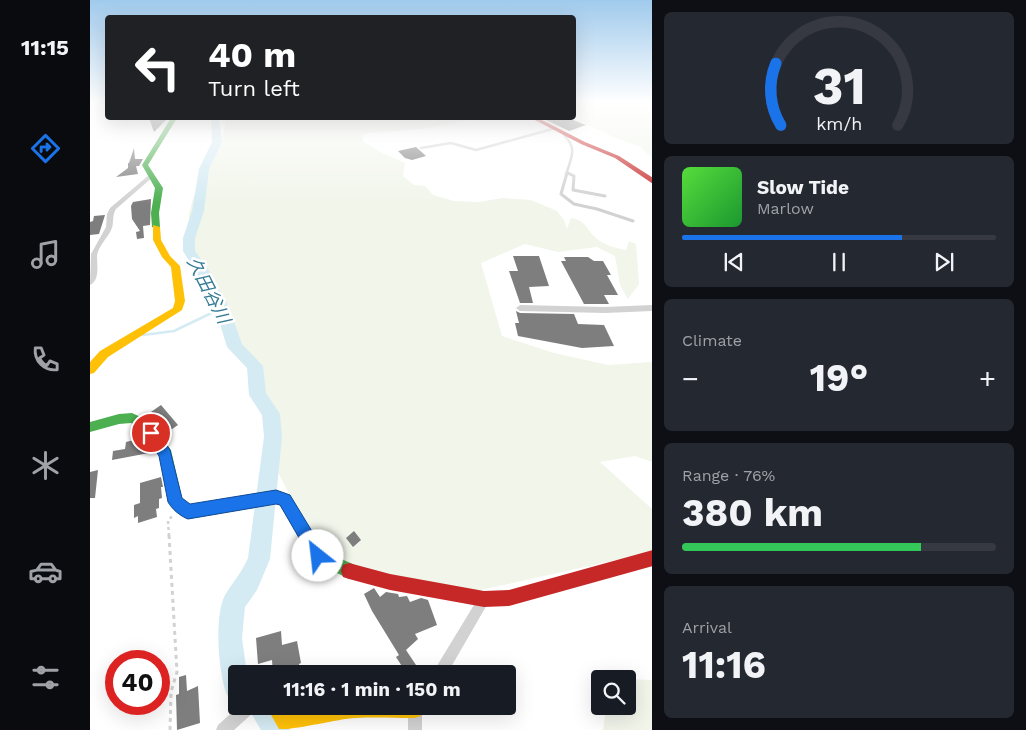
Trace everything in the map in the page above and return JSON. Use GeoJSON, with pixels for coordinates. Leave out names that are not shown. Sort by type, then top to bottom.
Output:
{"type":"FeatureCollection","features":[{"type":"Feature","properties":{"kind":"street"},"geometry":{"type":"LineString","coordinates":[[90,370],[104,354],[162,321],[177,310],[180,301],[176,266],[166,257],[157,240],[155,213],[159,188],[145,165],[163,136]]}},
{"type":"Feature","properties":{"kind":"street"},"geometry":{"type":"LineString","coordinates":[[570,136],[617,157],[652,182]]}},
{"type":"Feature","properties":{"kind":"street"},"geometry":{"type":"LineString","coordinates":[[90,282],[94,273],[94,254],[110,227],[110,214],[113,208],[151,176]]}},
{"type":"Feature","properties":{"kind":"street"},"geometry":{"type":"LineString","coordinates":[[520,308],[605,310],[652,308]]}},
{"type":"Feature","properties":{"kind":"street"},"geometry":{"type":"LineString","coordinates":[[90,427],[119,419],[132,418],[143,424],[160,443],[166,454],[176,502],[188,512],[250,500],[276,497],[285,500],[318,556],[347,571],[390,582],[484,599],[509,598],[652,558]]}},
{"type":"Feature","properties":{"kind":"street"},"geometry":{"type":"LineString","coordinates":[[444,665],[484,599]]}},
{"type":"Feature","properties":{"kind":"street"},"geometry":{"type":"LineString","coordinates":[[223,730],[240,715]]}},
{"type":"Feature","properties":{"kind":"street"},"geometry":{"type":"LineString","coordinates":[[281,715],[286,722],[323,715]]}},
{"type":"Feature","properties":{"kind":"street"},"geometry":{"type":"LineString","coordinates":[[415,715],[415,730]]}},
{"type":"Feature","properties":{"kind":"lane"},"geometry":{"type":"LineString","coordinates":[[421,148],[451,143],[476,150],[528,136]]}},
{"type":"Feature","properties":{"kind":"lane"},"geometry":{"type":"LineString","coordinates":[[565,136],[572,143],[573,151],[561,194],[574,204],[597,209],[633,221]]}},
{"type":"Feature","properties":{"kind":"lane"},"geometry":{"type":"LineString","coordinates":[[567,173],[574,176],[574,190],[605,196]]}},
{"type":"Feature","properties":{"kind":"path"},"geometry":{"type":"LineString","coordinates":[[170,730],[171,692],[177,672],[168,521],[180,505]]}},
{"type":"Feature","properties":{"kind":"shaded area"},"geometry":{"type":"Polygon","coordinates":[[[223,136],[363,136],[363,141],[382,153],[405,163],[403,176],[414,185],[425,186],[433,195],[454,201],[479,202],[502,198],[531,200],[557,211],[564,220],[567,229],[571,218],[576,219],[583,223],[596,238],[606,244],[626,250],[629,241],[636,244],[639,284],[628,299],[620,285],[615,256],[597,247],[558,252],[525,244],[481,263],[502,336],[554,353],[608,365],[652,362],[652,462],[635,456],[600,462],[652,509],[652,552],[481,590],[430,591],[332,561],[315,543],[273,463],[271,445],[273,420],[260,392],[257,363],[242,350],[233,335],[215,316],[204,286],[198,276],[189,231],[189,214],[202,175],[223,136]]]}},
{"type":"Feature","properties":{"kind":"shaded area"},"geometry":{"type":"Polygon","coordinates":[[[612,136],[652,136],[652,158],[641,147],[612,136]]]}},
{"type":"Feature","properties":{"kind":"shaded area"},"geometry":{"type":"Polygon","coordinates":[[[636,679],[652,680],[652,730],[603,730],[605,715],[636,715],[636,679]]]}},
{"type":"Feature","properties":{"kind":"building"},"geometry":{"type":"Polygon","coordinates":[[[416,147],[426,156],[412,160],[405,158],[398,151],[416,147]]]}},
{"type":"Feature","properties":{"kind":"building"},"geometry":{"type":"Polygon","coordinates":[[[134,148],[135,159],[143,159],[139,166],[136,166],[138,174],[116,177],[128,168],[134,148]]]}},
{"type":"Feature","properties":{"kind":"building"},"geometry":{"type":"Polygon","coordinates":[[[151,199],[150,225],[143,226],[144,238],[137,239],[136,232],[140,231],[132,219],[131,206],[133,202],[151,199]]]}},
{"type":"Feature","properties":{"kind":"building"},"geometry":{"type":"Polygon","coordinates":[[[105,215],[99,234],[90,235],[90,222],[93,221],[94,216],[105,215]]]}},
{"type":"Feature","properties":{"kind":"building"},"geometry":{"type":"Polygon","coordinates":[[[513,256],[539,256],[549,286],[529,287],[533,303],[520,303],[509,271],[518,271],[513,256]]]}},
{"type":"Feature","properties":{"kind":"building"},"geometry":{"type":"Polygon","coordinates":[[[564,257],[588,257],[594,261],[603,261],[611,275],[607,275],[618,295],[604,295],[609,304],[584,304],[561,261],[566,261],[564,257]]]}},
{"type":"Feature","properties":{"kind":"building"},"geometry":{"type":"Polygon","coordinates":[[[516,311],[520,313],[574,314],[578,324],[604,325],[614,346],[582,348],[518,336],[515,323],[519,323],[516,311]]]}},
{"type":"Feature","properties":{"kind":"building"},"geometry":{"type":"Polygon","coordinates":[[[161,405],[178,425],[165,434],[148,414],[161,405]]]}},
{"type":"Feature","properties":{"kind":"building"},"geometry":{"type":"Polygon","coordinates":[[[138,439],[137,443],[146,441],[150,447],[149,453],[112,460],[113,451],[125,449],[126,442],[138,439]]]}},
{"type":"Feature","properties":{"kind":"building"},"geometry":{"type":"Polygon","coordinates":[[[98,470],[95,498],[90,498],[90,472],[98,470]]]}},
{"type":"Feature","properties":{"kind":"building"},"geometry":{"type":"Polygon","coordinates":[[[161,477],[163,487],[161,487],[162,498],[159,499],[159,508],[156,509],[157,517],[138,523],[138,516],[134,518],[134,505],[140,503],[140,483],[161,477]]]}},
{"type":"Feature","properties":{"kind":"building"},"geometry":{"type":"Polygon","coordinates":[[[354,531],[361,540],[353,547],[346,538],[354,531]]]}},
{"type":"Feature","properties":{"kind":"building"},"geometry":{"type":"Polygon","coordinates":[[[374,588],[380,597],[386,592],[398,594],[399,597],[407,596],[410,602],[421,598],[428,600],[437,625],[415,634],[418,639],[406,650],[416,665],[401,665],[396,657],[399,655],[372,611],[364,594],[374,588]]]}},
{"type":"Feature","properties":{"kind":"building"},"geometry":{"type":"Polygon","coordinates":[[[281,631],[282,645],[297,641],[301,663],[299,665],[272,665],[272,660],[258,664],[256,638],[281,631]]]}},
{"type":"Feature","properties":{"kind":"building"},"geometry":{"type":"Polygon","coordinates":[[[186,675],[187,691],[198,686],[200,723],[177,730],[176,695],[179,694],[179,677],[186,675]]]}},
{"type":"Feature","properties":{"kind":"waterway","name":"久田谷川"},"geometry":{"type":"LineString","coordinates":[[217,136],[217,142],[204,169],[198,211],[189,238],[189,251],[203,272],[222,308],[235,347],[255,366],[258,395],[271,414],[273,437],[259,559],[249,582],[234,603],[230,638],[233,665]]}},
{"type":"Feature","properties":{"kind":"waterway"},"geometry":{"type":"LineString","coordinates":[[143,335],[174,331],[222,308]]}},
{"type":"Feature","properties":{"kind":"waterway","name":"久田谷川"},"geometry":{"type":"LineString","coordinates":[[267,715],[276,730]]}},
{"type":"Feature","properties":{"kind":"traffic: fast"},"geometry":{"type":"LineString","coordinates":[[156,227],[155,213],[159,188],[145,165],[163,136]]}},
{"type":"Feature","properties":{"kind":"traffic: fast"},"geometry":{"type":"LineString","coordinates":[[90,427],[119,419],[132,418],[143,424],[166,454],[176,502],[188,512],[276,497],[285,500],[318,556],[349,571]]}},
{"type":"Feature","properties":{"kind":"traffic: slow"},"geometry":{"type":"LineString","coordinates":[[90,370],[104,354],[177,310],[180,301],[175,266],[166,257],[157,240],[156,227]]}},
{"type":"Feature","properties":{"kind":"traffic: slow"},"geometry":{"type":"LineString","coordinates":[[281,715],[286,722],[323,715]]}},
{"type":"Feature","properties":{"kind":"traffic: jam"},"geometry":{"type":"LineString","coordinates":[[569,136],[617,157],[652,181]]}},
{"type":"Feature","properties":{"kind":"traffic: jam"},"geometry":{"type":"LineString","coordinates":[[349,571],[390,582],[484,599],[509,598],[652,558]]}},
{"type":"Feature","properties":{"kind":"route"},"geometry":{"type":"LineString","coordinates":[[151,433],[160,443],[166,454],[176,502],[188,512],[250,500],[276,497],[285,500],[318,556]]}}]}
